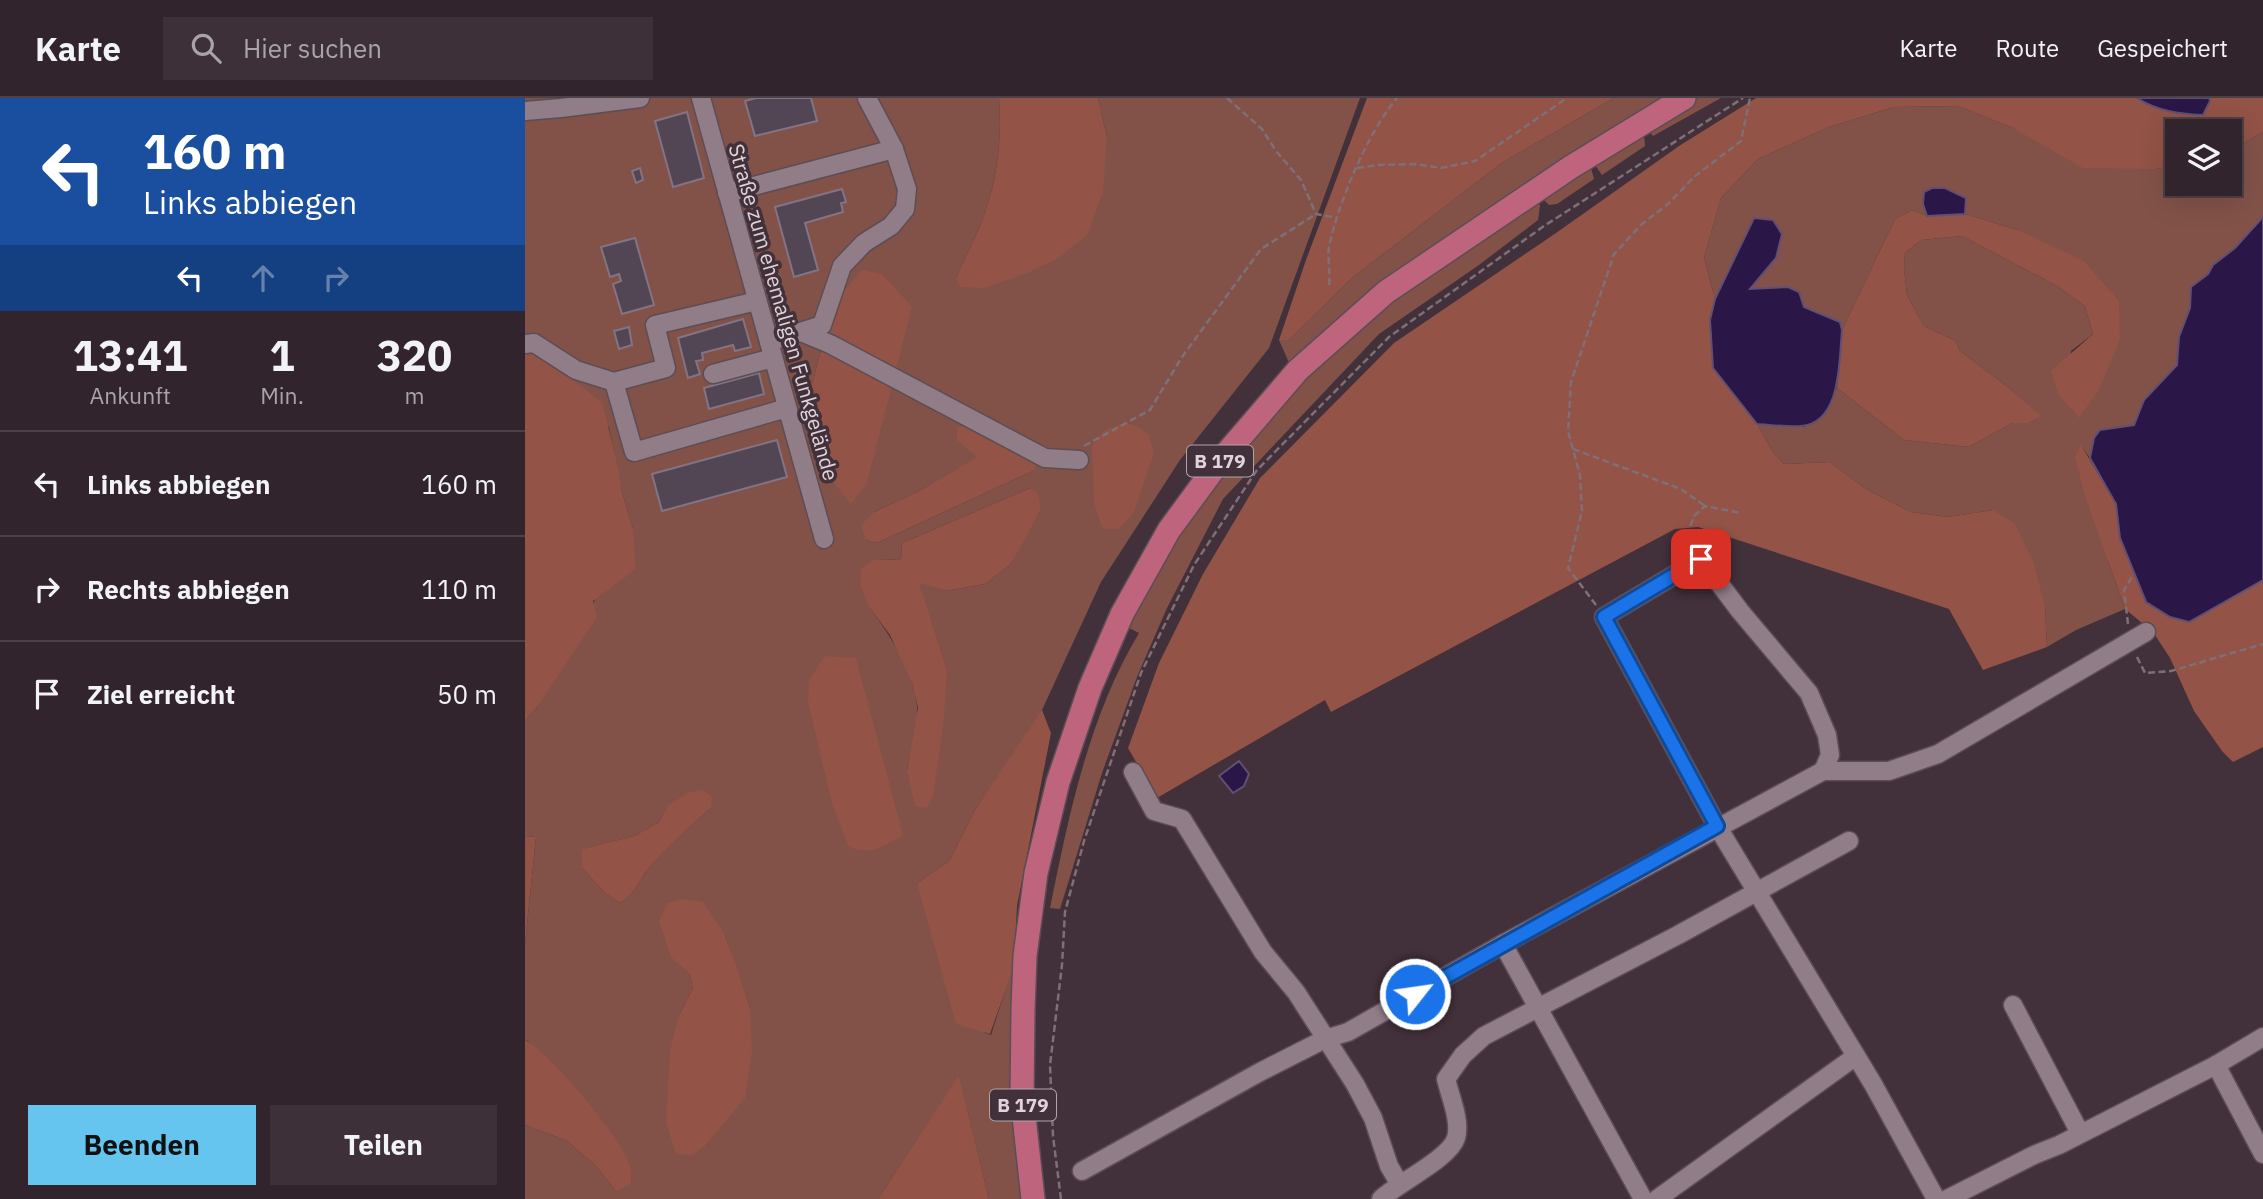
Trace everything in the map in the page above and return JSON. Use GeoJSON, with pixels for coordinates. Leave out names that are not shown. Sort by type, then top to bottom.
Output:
{"type":"FeatureCollection","features":[{"type":"Feature","properties":{"kind":"main road","name":"B 179"},"geometry":{"type":"LineString","coordinates":[[1033,1199],[1022,1098],[1025,956],[1036,873],[1058,782],[1090,688],[1122,614],[1169,530],[1219,462],[1298,370],[1386,292],[1571,167],[1684,98]]}},
{"type":"Feature","properties":{"kind":"lane"},"geometry":{"type":"LineString","coordinates":[[525,111],[639,98]]}},
{"type":"Feature","properties":{"kind":"lane"},"geometry":{"type":"LineString","coordinates":[[713,374],[771,350],[801,332],[822,326],[842,266],[864,243],[891,226],[905,209],[907,188],[894,149],[867,98]]}},
{"type":"Feature","properties":{"kind":"lane","name":"Straße zum ehemaligen Funkgelände"},"geometry":{"type":"LineString","coordinates":[[707,99],[727,193],[824,539]]}},
{"type":"Feature","properties":{"kind":"lane"},"geometry":{"type":"LineString","coordinates":[[727,193],[894,149]]}},
{"type":"Feature","properties":{"kind":"lane"},"geometry":{"type":"LineString","coordinates":[[525,344],[534,343],[576,370],[614,382],[666,368],[655,325],[757,301]]}},
{"type":"Feature","properties":{"kind":"lane"},"geometry":{"type":"LineString","coordinates":[[801,332],[830,344],[1045,458],[1076,459]]}},
{"type":"Feature","properties":{"kind":"lane"},"geometry":{"type":"LineString","coordinates":[[614,382],[633,452],[787,408]]}},
{"type":"Feature","properties":{"kind":"lane"},"geometry":{"type":"LineString","coordinates":[[1823,771],[1830,755],[1827,735],[1809,693],[1740,611],[1701,559],[1604,617],[1717,826],[1856,1056],[1936,1199]]}},
{"type":"Feature","properties":{"kind":"lane"},"geometry":{"type":"LineString","coordinates":[[1082,1171],[1325,1039],[1348,1032],[1717,826],[1823,771],[1889,771],[1938,754],[2139,636]]}},
{"type":"Feature","properties":{"kind":"lane"},"geometry":{"type":"LineString","coordinates":[[1133,772],[1154,811],[1182,819],[1263,952],[1296,992],[1355,1084],[1373,1118],[1389,1166],[1399,1183]]}},
{"type":"Feature","properties":{"kind":"lane"},"geometry":{"type":"LineString","coordinates":[[1381,1199],[1399,1183],[1444,1155],[1456,1138],[1455,1117],[1446,1079],[1484,1035],[1538,1009],[1849,841]]}},
{"type":"Feature","properties":{"kind":"lane"},"geometry":{"type":"LineString","coordinates":[[1503,944],[1643,1199]]}},
{"type":"Feature","properties":{"kind":"lane"},"geometry":{"type":"LineString","coordinates":[[2013,1005],[2080,1133]]}},
{"type":"Feature","properties":{"kind":"lane"},"geometry":{"type":"LineString","coordinates":[[1947,1199],[2216,1065],[2263,1037]]}},
{"type":"Feature","properties":{"kind":"lane"},"geometry":{"type":"LineString","coordinates":[[1657,1199],[1856,1056]]}},
{"type":"Feature","properties":{"kind":"lane"},"geometry":{"type":"LineString","coordinates":[[2216,1065],[2263,1154]]}},
{"type":"Feature","properties":{"kind":"path"},"geometry":{"type":"LineString","coordinates":[[1227,98],[1262,130],[1301,180],[1316,215]]}},
{"type":"Feature","properties":{"kind":"path"},"geometry":{"type":"LineString","coordinates":[[1329,285],[1329,250],[1338,218],[1357,168],[1383,114],[1397,98]]}},
{"type":"Feature","properties":{"kind":"path"},"geometry":{"type":"LineString","coordinates":[[1357,168],[1415,164],[1441,168],[1475,161],[1567,98]]}},
{"type":"Feature","properties":{"kind":"path"},"geometry":{"type":"LineString","coordinates":[[1061,1199],[1053,1136],[1050,1065],[1062,965],[1065,912],[1084,841],[1141,673],[1194,565],[1216,529],[1257,470],[1389,337],[1544,226],[1744,98]]}},
{"type":"Feature","properties":{"kind":"path"},"geometry":{"type":"LineString","coordinates":[[1604,617],[1568,568],[1582,511],[1580,475],[1568,431],[1571,382],[1615,254],[1642,224],[1668,205],[1694,177],[1741,141],[1750,98]]}},
{"type":"Feature","properties":{"kind":"path"},"geometry":{"type":"LineString","coordinates":[[1076,459],[1085,445],[1150,410],[1182,357],[1261,249],[1316,215],[1338,218]]}},
{"type":"Feature","properties":{"kind":"path"},"geometry":{"type":"LineString","coordinates":[[1573,449],[1681,489],[1705,506],[1741,513]]}},
{"type":"Feature","properties":{"kind":"path"},"geometry":{"type":"LineString","coordinates":[[1701,559],[1690,527],[1694,516],[1705,506]]}},
{"type":"Feature","properties":{"kind":"path"},"geometry":{"type":"LineString","coordinates":[[2132,577],[2124,590],[2128,628],[2139,636],[2145,673],[2171,671],[2263,644]]}},
{"type":"Feature","properties":{"kind":"shaded area"},"geometry":{"type":"Polygon","coordinates":[[[525,98],[999,98],[1000,127],[993,184],[982,220],[956,278],[1107,137],[1098,98],[1360,98],[1269,348],[1180,460],[1101,582],[1042,710],[1046,741],[1004,768],[976,808],[949,861],[917,883],[983,1032],[991,1035],[1013,966],[1011,1058],[1023,1199],[989,1199],[959,1076],[878,1199],[525,1199],[525,1125],[567,1141],[595,1165],[616,1191],[525,1040],[525,944],[536,837],[525,836],[525,721],[538,706],[633,529],[622,492],[609,427],[531,351],[525,353],[525,98]],[[882,274],[834,303],[810,391],[896,292],[882,274]],[[978,457],[919,491],[874,512],[866,540],[877,543],[1035,470],[978,457]],[[1030,488],[902,543],[901,560],[875,559],[869,607],[906,666],[915,693],[917,721],[907,771],[947,669],[918,582],[946,591],[985,584],[1010,565],[1041,510],[1030,488]],[[667,807],[659,822],[634,836],[583,849],[581,867],[605,893],[620,903],[633,892],[662,853],[711,808],[667,807]],[[725,935],[689,973],[693,988],[678,1017],[706,1145],[723,1122],[750,1008],[725,935]]]}},
{"type":"Feature","properties":{"kind":"shaded area"},"geometry":{"type":"Polygon","coordinates":[[[999,98],[1098,98],[1107,137],[1103,192],[1088,234],[1059,258],[984,288],[960,287],[956,278],[982,220],[996,170],[1000,127],[999,98]]]}},
{"type":"Feature","properties":{"kind":"shaded area"},"geometry":{"type":"Polygon","coordinates":[[[1367,98],[1614,98],[1503,162],[1352,278],[1289,340],[1279,340],[1306,260],[1367,98]]]}},
{"type":"Feature","properties":{"kind":"shaded area"},"geometry":{"type":"Polygon","coordinates":[[[1614,98],[1664,98],[1490,207],[1415,260],[1290,365],[1279,340],[1289,340],[1352,278],[1503,162],[1614,98]]]}},
{"type":"Feature","properties":{"kind":"shaded area"},"geometry":{"type":"Polygon","coordinates":[[[1698,98],[1721,98],[1653,136],[1649,131],[1644,135],[1645,146],[1602,175],[1595,165],[1591,168],[1594,179],[1557,204],[1549,205],[1542,198],[1538,200],[1538,220],[1479,265],[1379,334],[1223,499],[1167,608],[1137,677],[1102,773],[1060,909],[1050,908],[1073,802],[1094,732],[1122,665],[1139,633],[1125,626],[1182,525],[1254,430],[1309,373],[1368,320],[1430,271],[1495,225],[1698,98]]]}},
{"type":"Feature","properties":{"kind":"shaded area"},"geometry":{"type":"Polygon","coordinates":[[[1756,98],[2137,98],[2148,105],[2210,101],[2209,98],[2263,98],[2263,132],[2242,144],[2242,119],[2165,119],[2165,167],[2156,169],[2083,168],[2013,128],[1958,106],[1894,107],[1829,127],[1758,159],[1721,198],[1704,258],[1715,299],[1710,320],[1713,367],[1757,424],[1773,452],[1784,464],[1830,462],[1866,489],[1911,512],[1948,517],[1993,510],[2015,524],[2033,561],[2045,606],[2047,647],[1983,670],[1949,609],[1698,527],[1675,529],[1331,712],[1325,700],[1157,798],[1128,748],[1159,663],[1203,574],[1260,478],[1394,343],[1679,146],[1756,98]]]}},
{"type":"Feature","properties":{"kind":"shaded area"},"geometry":{"type":"Polygon","coordinates":[[[2137,98],[2209,98],[2210,101],[2203,115],[2169,111],[2137,98]]]}},
{"type":"Feature","properties":{"kind":"shaded area"},"geometry":{"type":"Polygon","coordinates":[[[1958,106],[2013,128],[2156,169],[2165,167],[2165,196],[2242,196],[2242,144],[2263,132],[2263,217],[2235,248],[2191,287],[2190,308],[2179,337],[2177,365],[2144,400],[2134,425],[2100,430],[2094,438],[2090,458],[2081,446],[2109,564],[2125,609],[2076,630],[2047,647],[2045,606],[1993,510],[1948,517],[1911,512],[1866,489],[1830,462],[1784,464],[1773,452],[1757,424],[1804,427],[1825,414],[1837,388],[1904,440],[1969,447],[2012,423],[2029,423],[2040,416],[2013,391],[1959,350],[1956,341],[1924,326],[1907,295],[1905,253],[1921,240],[1962,236],[2057,286],[2085,306],[2093,334],[2071,351],[2071,409],[2079,417],[2120,341],[2018,230],[1965,214],[1965,198],[1955,193],[1935,188],[1924,192],[1923,204],[1927,216],[1912,210],[1895,219],[1842,330],[1840,322],[1804,307],[1799,292],[1768,288],[1749,289],[1754,219],[1715,299],[1704,258],[1721,198],[1758,159],[1829,127],[1894,107],[1958,106]]]}},
{"type":"Feature","properties":{"kind":"shaded area"},"geometry":{"type":"Polygon","coordinates":[[[1932,188],[1945,188],[1966,198],[1965,214],[1927,216],[1923,204],[1924,192],[1932,188]]]}},
{"type":"Feature","properties":{"kind":"shaded area"},"geometry":{"type":"Polygon","coordinates":[[[1912,210],[1927,216],[1965,214],[2018,230],[2084,261],[2119,301],[2120,341],[2098,391],[2079,418],[2058,394],[2051,371],[2093,334],[2085,306],[2057,286],[1962,236],[1921,240],[1905,253],[1907,295],[1924,326],[1956,341],[1959,350],[2041,416],[2029,423],[2012,423],[1969,447],[1904,440],[1837,388],[1842,330],[1895,219],[1912,210]]]}},
{"type":"Feature","properties":{"kind":"shaded area"},"geometry":{"type":"Polygon","coordinates":[[[2263,217],[2263,580],[2189,622],[2170,617],[2146,602],[2120,538],[2116,504],[2090,458],[2094,438],[2100,430],[2134,425],[2144,400],[2177,365],[2179,337],[2190,308],[2191,287],[2235,248],[2263,217]]]}},
{"type":"Feature","properties":{"kind":"shaded area"},"geometry":{"type":"Polygon","coordinates":[[[1754,218],[1773,220],[1782,234],[1776,258],[1750,289],[1788,287],[1799,292],[1804,307],[1840,322],[1842,330],[1839,372],[1831,402],[1824,414],[1814,422],[1801,426],[1757,424],[1713,368],[1710,320],[1715,299],[1754,218]]]}},
{"type":"Feature","properties":{"kind":"shaded area"},"geometry":{"type":"Polygon","coordinates":[[[862,270],[882,274],[912,307],[867,483],[851,504],[833,482],[810,391],[834,303],[862,270]]]}},
{"type":"Feature","properties":{"kind":"shaded area"},"geometry":{"type":"Polygon","coordinates":[[[531,351],[603,404],[633,529],[636,569],[593,601],[597,617],[538,706],[525,721],[525,353],[531,351]]]}},
{"type":"Feature","properties":{"kind":"shaded area"},"geometry":{"type":"Polygon","coordinates":[[[1124,423],[1137,426],[1149,435],[1154,453],[1134,512],[1119,529],[1103,529],[1094,503],[1092,447],[1103,431],[1124,423]]]}},
{"type":"Feature","properties":{"kind":"shaded area"},"geometry":{"type":"Polygon","coordinates":[[[971,425],[1036,452],[1035,470],[877,543],[866,540],[861,525],[874,512],[919,491],[977,457],[957,440],[957,427],[971,425]]]}},
{"type":"Feature","properties":{"kind":"shaded area"},"geometry":{"type":"Polygon","coordinates":[[[2081,445],[2116,504],[2120,538],[2189,622],[2263,580],[2263,747],[2233,762],[2222,751],[2194,711],[2170,658],[2153,632],[2125,609],[2085,496],[2075,457],[2081,445]]]}},
{"type":"Feature","properties":{"kind":"shaded area"},"geometry":{"type":"Polygon","coordinates":[[[1030,488],[1038,493],[1041,510],[1010,565],[985,584],[946,591],[919,583],[947,669],[944,718],[933,797],[927,808],[915,806],[907,771],[918,708],[912,683],[890,635],[869,607],[860,584],[861,569],[875,559],[901,560],[902,543],[1030,488]]]}},
{"type":"Feature","properties":{"kind":"shaded area"},"geometry":{"type":"Polygon","coordinates":[[[825,656],[856,658],[903,835],[871,850],[849,847],[833,807],[808,702],[809,680],[825,656]]]}},
{"type":"Feature","properties":{"kind":"shaded area"},"geometry":{"type":"Polygon","coordinates":[[[1042,710],[1051,733],[1017,906],[1014,966],[990,1034],[956,1024],[917,883],[949,861],[976,808],[1042,710]]]}},
{"type":"Feature","properties":{"kind":"shaded area"},"geometry":{"type":"Polygon","coordinates":[[[1239,761],[1249,774],[1244,786],[1233,793],[1219,776],[1239,761]]]}},
{"type":"Feature","properties":{"kind":"shaded area"},"geometry":{"type":"Polygon","coordinates":[[[703,790],[712,797],[711,808],[648,869],[625,900],[620,903],[605,893],[581,867],[582,849],[634,836],[659,822],[667,807],[687,793],[703,790]]]}},
{"type":"Feature","properties":{"kind":"shaded area"},"geometry":{"type":"Polygon","coordinates":[[[525,836],[536,837],[525,944],[525,836]]]}},
{"type":"Feature","properties":{"kind":"shaded area"},"geometry":{"type":"Polygon","coordinates":[[[682,899],[703,902],[725,935],[750,1008],[752,1052],[745,1098],[706,1145],[692,1155],[676,1154],[666,1122],[670,1051],[678,1017],[693,988],[689,973],[671,957],[659,921],[668,903],[682,899]]]}},
{"type":"Feature","properties":{"kind":"shaded area"},"geometry":{"type":"Polygon","coordinates":[[[525,1040],[551,1061],[599,1115],[630,1165],[631,1184],[616,1191],[595,1165],[567,1141],[525,1125],[525,1040]]]}},
{"type":"Feature","properties":{"kind":"shaded area"},"geometry":{"type":"Polygon","coordinates":[[[959,1075],[989,1199],[878,1199],[959,1075]]]}},
{"type":"Feature","properties":{"kind":"building"},"geometry":{"type":"Polygon","coordinates":[[[756,98],[811,98],[817,121],[755,136],[745,101],[756,98]]]}},
{"type":"Feature","properties":{"kind":"building"},"geometry":{"type":"Polygon","coordinates":[[[687,112],[704,178],[673,187],[655,121],[687,112]]]}},
{"type":"Feature","properties":{"kind":"building"},"geometry":{"type":"Polygon","coordinates":[[[640,168],[643,180],[636,183],[632,171],[640,168]]]}},
{"type":"Feature","properties":{"kind":"building"},"geometry":{"type":"Polygon","coordinates":[[[842,189],[846,202],[841,203],[843,212],[805,223],[818,270],[794,277],[775,207],[842,189]]]}},
{"type":"Feature","properties":{"kind":"building"},"geometry":{"type":"Polygon","coordinates":[[[635,238],[654,305],[622,314],[613,284],[621,281],[619,274],[610,277],[601,247],[635,238]]]}},
{"type":"Feature","properties":{"kind":"building"},"geometry":{"type":"Polygon","coordinates":[[[743,319],[751,347],[735,351],[733,345],[702,353],[703,360],[696,361],[700,374],[688,378],[678,338],[743,319]]]}},
{"type":"Feature","properties":{"kind":"building"},"geometry":{"type":"Polygon","coordinates":[[[629,327],[632,345],[619,349],[614,331],[629,327]]]}},
{"type":"Feature","properties":{"kind":"building"},"geometry":{"type":"Polygon","coordinates":[[[759,373],[764,394],[709,409],[704,388],[759,373]]]}},
{"type":"Feature","properties":{"kind":"building"},"geometry":{"type":"Polygon","coordinates":[[[777,440],[787,477],[662,511],[652,474],[777,440]]]}},
{"type":"Feature","properties":{"kind":"route"},"geometry":{"type":"LineString","coordinates":[[1415,994],[1717,826],[1604,617],[1701,559]]}}]}
